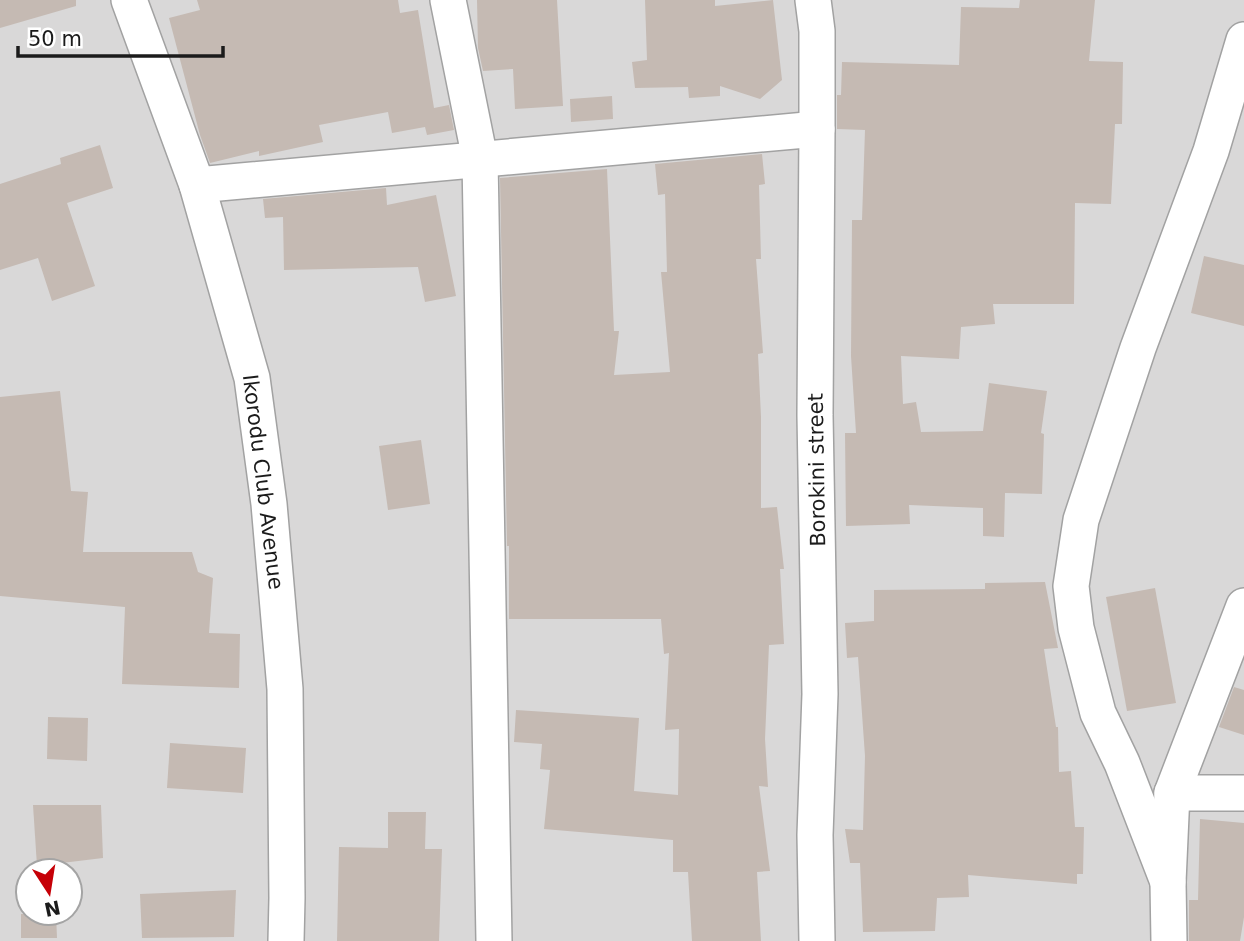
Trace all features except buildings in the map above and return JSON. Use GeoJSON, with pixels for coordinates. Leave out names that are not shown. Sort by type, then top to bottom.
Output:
{"type":"FeatureCollection","features":[{"type":"Feature","properties":{"kind":"street","name":"Ikorodu Club Avenue"},"geometry":{"type":"LineString","coordinates":[[129,0],[197,185],[252,378],[269,504],[285,689],[285,941]]}},
{"type":"Feature","properties":{"kind":"street"},"geometry":{"type":"LineString","coordinates":[[448,0],[480,159],[494,941]]}},
{"type":"Feature","properties":{"kind":"street","name":"Borokini street"},"geometry":{"type":"LineString","coordinates":[[813,0],[817,32],[815,415],[820,694],[815,835],[817,941]]}},
{"type":"Feature","properties":{"kind":"street"},"geometry":{"type":"LineString","coordinates":[[1168,882],[1122,763],[1098,713],[1076,628],[1071,586],[1081,520],[1138,348],[1211,151],[1244,40]]}},
{"type":"Feature","properties":{"kind":"street"},"geometry":{"type":"LineString","coordinates":[[197,185],[817,129]]}},
{"type":"Feature","properties":{"kind":"street"},"geometry":{"type":"LineString","coordinates":[[1169,941],[1168,882],[1172,793],[1244,606]]}},
{"type":"Feature","properties":{"kind":"street"},"geometry":{"type":"LineString","coordinates":[[1172,793],[1244,793]]}},
{"type":"Feature","properties":{"kind":"shaded area"},"geometry":{"type":"Polygon","coordinates":[[[0,0],[1244,0],[1244,941],[0,941],[0,0]]]}}]}
